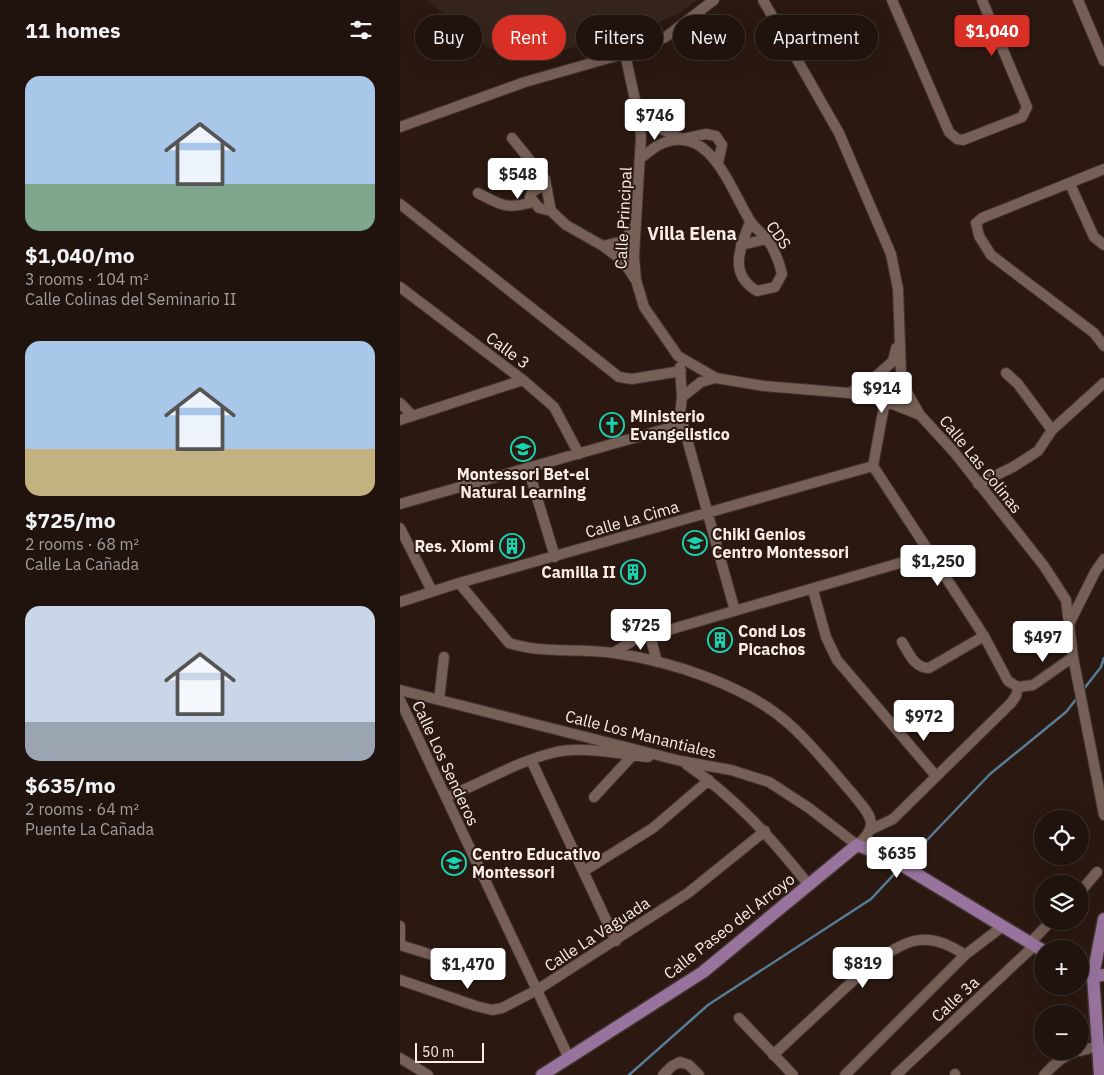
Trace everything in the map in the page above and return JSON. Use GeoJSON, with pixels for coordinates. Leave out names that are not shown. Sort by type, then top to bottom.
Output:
{"type":"FeatureCollection","features":[{"type":"Feature","properties":{"kind":"main road"},"geometry":{"type":"LineString","coordinates":[[857,845],[890,858],[1034,945]]}},
{"type":"Feature","properties":{"kind":"main road","name":"Calle Paseo del Arroyo"},"geometry":{"type":"LineString","coordinates":[[542,1075],[568,1056],[703,972],[857,845]]}},
{"type":"Feature","properties":{"kind":"main road"},"geometry":{"type":"LineString","coordinates":[[1100,1075],[1098,1046],[1099,976],[1104,919]]}},
{"type":"Feature","properties":{"kind":"street"},"geometry":{"type":"LineString","coordinates":[[663,38],[714,0]]}},
{"type":"Feature","properties":{"kind":"street","name":"Calle Las Colinas"},"geometry":{"type":"LineString","coordinates":[[763,0],[839,133],[891,254],[898,289],[898,337],[902,372],[908,394],[920,415],[954,452],[1056,583],[1066,600],[1073,657],[1104,815]]}},
{"type":"Feature","properties":{"kind":"street"},"geometry":{"type":"LineString","coordinates":[[892,0],[949,132],[957,139],[963,140],[1022,117],[1027,107],[982,0]]}},
{"type":"Feature","properties":{"kind":"street"},"geometry":{"type":"LineString","coordinates":[[1078,0],[1104,62]]}},
{"type":"Feature","properties":{"kind":"street"},"geometry":{"type":"LineString","coordinates":[[400,127],[525,82],[604,60]]}},
{"type":"Feature","properties":{"kind":"street","name":"Calle Principal"},"geometry":{"type":"LineString","coordinates":[[626,60],[639,118],[642,157],[636,225],[636,280],[644,307],[678,356],[716,378],[791,389],[849,393],[884,401],[920,415]]}},
{"type":"Feature","properties":{"kind":"street","name":"CDS"},"geometry":{"type":"LineString","coordinates":[[639,118],[682,139],[697,144],[707,150],[718,163],[750,222],[767,239],[779,258],[782,274],[775,287],[757,291],[746,285],[738,274],[741,245],[750,222]]}},
{"type":"Feature","properties":{"kind":"street"},"geometry":{"type":"LineString","coordinates":[[642,157],[662,144],[706,134],[716,136],[722,144],[718,163]]}},
{"type":"Feature","properties":{"kind":"street"},"geometry":{"type":"LineString","coordinates":[[512,138],[533,161],[545,178],[551,211]]}},
{"type":"Feature","properties":{"kind":"street"},"geometry":{"type":"LineString","coordinates":[[1104,170],[982,218],[976,223],[979,236],[991,255],[1094,333],[1104,346]]}},
{"type":"Feature","properties":{"kind":"street"},"geometry":{"type":"LineString","coordinates":[[546,184],[533,191],[530,198],[532,202],[539,208],[551,211],[566,225],[603,246],[623,262],[636,280]]}},
{"type":"Feature","properties":{"kind":"street"},"geometry":{"type":"LineString","coordinates":[[1070,184],[1094,237],[1104,245]]}},
{"type":"Feature","properties":{"kind":"street"},"geometry":{"type":"LineString","coordinates":[[478,193],[504,207],[515,207],[532,202]]}},
{"type":"Feature","properties":{"kind":"street"},"geometry":{"type":"LineString","coordinates":[[400,204],[619,377],[632,379],[681,371]]}},
{"type":"Feature","properties":{"kind":"street"},"geometry":{"type":"LineString","coordinates":[[603,246],[623,241],[636,225]]}},
{"type":"Feature","properties":{"kind":"street"},"geometry":{"type":"LineString","coordinates":[[741,245],[767,239]]}},
{"type":"Feature","properties":{"kind":"street","name":"Calle 3"},"geometry":{"type":"LineString","coordinates":[[400,287],[523,380],[554,407],[579,454]]}},
{"type":"Feature","properties":{"kind":"street"},"geometry":{"type":"LineString","coordinates":[[849,393],[872,380],[893,361],[898,337]]}},
{"type":"Feature","properties":{"kind":"street"},"geometry":{"type":"LineString","coordinates":[[678,356],[681,371],[682,397],[680,414],[682,424],[709,512],[735,611]]}},
{"type":"Feature","properties":{"kind":"street"},"geometry":{"type":"LineString","coordinates":[[1006,373],[1018,384],[1052,430]]}},
{"type":"Feature","properties":{"kind":"street"},"geometry":{"type":"LineString","coordinates":[[682,397],[701,382],[716,378]]}},
{"type":"Feature","properties":{"kind":"street"},"geometry":{"type":"LineString","coordinates":[[400,420],[523,380]]}},
{"type":"Feature","properties":{"kind":"street"},"geometry":{"type":"LineString","coordinates":[[978,484],[1013,467],[1038,450],[1052,430],[1104,383]]}},
{"type":"Feature","properties":{"kind":"street"},"geometry":{"type":"LineString","coordinates":[[884,401],[873,466],[984,636],[1008,681],[1018,687],[1033,685],[1073,657]]}},
{"type":"Feature","properties":{"kind":"street"},"geometry":{"type":"LineString","coordinates":[[400,403],[413,416]]}},
{"type":"Feature","properties":{"kind":"street"},"geometry":{"type":"LineString","coordinates":[[400,504],[682,424]]}},
{"type":"Feature","properties":{"kind":"street","name":"Calle La Cima"},"geometry":{"type":"LineString","coordinates":[[400,602],[459,583],[873,466]]}},
{"type":"Feature","properties":{"kind":"street"},"geometry":{"type":"LineString","coordinates":[[528,468],[556,557]]}},
{"type":"Feature","properties":{"kind":"street"},"geometry":{"type":"LineString","coordinates":[[400,528],[432,591]]}},
{"type":"Feature","properties":{"kind":"street"},"geometry":{"type":"LineString","coordinates":[[613,653],[634,640],[650,635],[813,590],[931,554]]}},
{"type":"Feature","properties":{"kind":"street"},"geometry":{"type":"LineString","coordinates":[[1070,622],[1095,572],[1104,559]]}},
{"type":"Feature","properties":{"kind":"street"},"geometry":{"type":"LineString","coordinates":[[459,583],[509,643],[521,647],[613,653],[656,662],[693,672],[761,702],[787,722],[812,746],[864,807],[870,819],[872,829]]}},
{"type":"Feature","properties":{"kind":"street"},"geometry":{"type":"LineString","coordinates":[[813,590],[826,637],[837,660],[936,776]]}},
{"type":"Feature","properties":{"kind":"street"},"geometry":{"type":"LineString","coordinates":[[650,635],[656,662]]}},
{"type":"Feature","properties":{"kind":"street"},"geometry":{"type":"LineString","coordinates":[[902,642],[915,664],[919,667],[929,668],[984,636]]}},
{"type":"Feature","properties":{"kind":"street"},"geometry":{"type":"LineString","coordinates":[[439,700],[444,657]]}},
{"type":"Feature","properties":{"kind":"street"},"geometry":{"type":"LineString","coordinates":[[857,845],[868,836],[872,829],[893,819],[1011,703],[1018,687]]}},
{"type":"Feature","properties":{"kind":"street","name":"Calle Los Manantiales"},"geometry":{"type":"LineString","coordinates":[[400,690],[681,761],[731,770],[769,782],[809,808],[857,845]]}},
{"type":"Feature","properties":{"kind":"street","name":"Calle Los Senderos"},"geometry":{"type":"LineString","coordinates":[[400,700],[568,1056]]}},
{"type":"Feature","properties":{"kind":"street"},"geometry":{"type":"LineString","coordinates":[[446,797],[530,760],[558,752],[588,750],[681,761],[709,780],[765,831],[808,884]]}},
{"type":"Feature","properties":{"kind":"street"},"geometry":{"type":"LineString","coordinates":[[594,797],[632,756]]}},
{"type":"Feature","properties":{"kind":"street"},"geometry":{"type":"LineString","coordinates":[[530,760],[616,941]]}},
{"type":"Feature","properties":{"kind":"street"},"geometry":{"type":"LineString","coordinates":[[584,871],[654,828],[709,780]]}},
{"type":"Feature","properties":{"kind":"street","name":"Calle La Vaguada"},"geometry":{"type":"LineString","coordinates":[[400,980],[492,1010],[517,1002],[616,941],[688,893],[765,831]]}},
{"type":"Feature","properties":{"kind":"street"},"geometry":{"type":"LineString","coordinates":[[1089,882],[1098,872]]}},
{"type":"Feature","properties":{"kind":"street"},"geometry":{"type":"LineString","coordinates":[[400,926],[400,941]]}},
{"type":"Feature","properties":{"kind":"street"},"geometry":{"type":"LineString","coordinates":[[845,1075],[965,955],[1003,926]]}},
{"type":"Feature","properties":{"kind":"street"},"geometry":{"type":"LineString","coordinates":[[773,1055],[871,964],[883,956],[912,941],[923,938],[948,943],[965,955]]}},
{"type":"Feature","properties":{"kind":"street"},"geometry":{"type":"LineString","coordinates":[[400,945],[455,962]]}},
{"type":"Feature","properties":{"kind":"street","name":"Calle 3a"},"geometry":{"type":"LineString","coordinates":[[896,1075],[1034,948]]}},
{"type":"Feature","properties":{"kind":"street"},"geometry":{"type":"LineString","coordinates":[[739,1018],[793,1075]]}},
{"type":"Feature","properties":{"kind":"street"},"geometry":{"type":"LineString","coordinates":[[1089,1048],[1098,1046]]}},
{"type":"Feature","properties":{"kind":"street"},"geometry":{"type":"LineString","coordinates":[[400,1058],[428,1075]]}},
{"type":"Feature","properties":{"kind":"street"},"geometry":{"type":"LineString","coordinates":[[1044,1075],[1061,1060]]}},
{"type":"Feature","properties":{"kind":"street"},"geometry":{"type":"LineString","coordinates":[[663,1075],[675,1063],[680,1062],[689,1065],[699,1075]]}},
{"type":"Feature","properties":{"kind":"shaded area"},"geometry":{"type":"Polygon","coordinates":[[[427,0],[697,0],[680,13],[663,20],[663,15],[576,15],[576,47],[566,49],[566,15],[492,15],[492,49],[482,43],[482,15],[445,15],[427,0]]]}},
{"type":"Feature","properties":{"kind":"waterway"},"geometry":{"type":"LineString","coordinates":[[1083,690],[1101,667],[1104,658]]}},
{"type":"Feature","properties":{"kind":"waterway"},"geometry":{"type":"LineString","coordinates":[[906,862],[990,774],[1066,712],[1077,698]]}},
{"type":"Feature","properties":{"kind":"waterway"},"geometry":{"type":"LineString","coordinates":[[629,1075],[708,1005],[871,899],[899,869]]}},
{"type":"Feature","properties":{"kind":"place","name":"Ministerio Evangelistico"},"geometry":{"type":"Point","coordinates":[612,425]}},
{"type":"Feature","properties":{"kind":"place","name":"Montessori Bet-el Natural Learning"},"geometry":{"type":"Point","coordinates":[523,449]}},
{"type":"Feature","properties":{"kind":"place","name":"Chiki Genios Centro Montessori"},"geometry":{"type":"Point","coordinates":[695,543]}},
{"type":"Feature","properties":{"kind":"place","name":"Res. Xiomi"},"geometry":{"type":"Point","coordinates":[512,546]}},
{"type":"Feature","properties":{"kind":"place","name":"Camilla II"},"geometry":{"type":"Point","coordinates":[633,572]}},
{"type":"Feature","properties":{"kind":"place","name":"Cond Los Picachos"},"geometry":{"type":"Point","coordinates":[720,640]}},
{"type":"Feature","properties":{"kind":"place","name":"Centro Educativo Montessori"},"geometry":{"type":"Point","coordinates":[454,863]}},
{"type":"Feature","properties":{"kind":"district","name":"Villa Elena"},"geometry":{"type":"Point","coordinates":[692,234]}}]}
